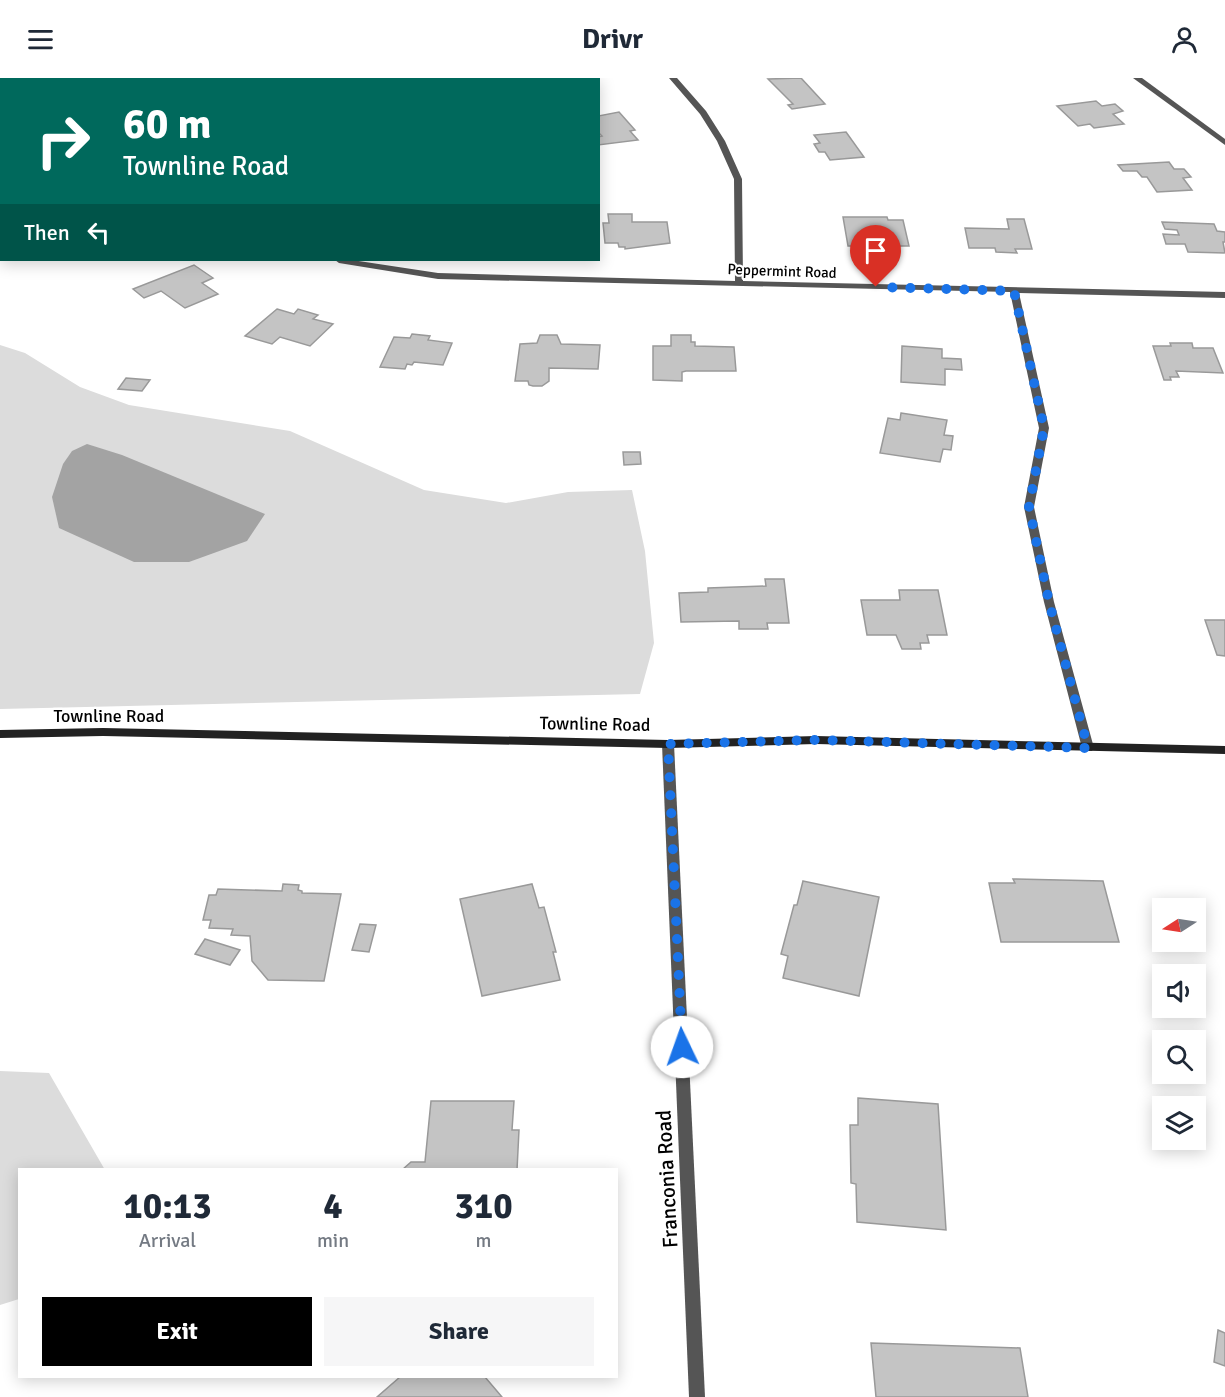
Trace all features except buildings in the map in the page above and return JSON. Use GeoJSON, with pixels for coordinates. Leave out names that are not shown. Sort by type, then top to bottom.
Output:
{"type":"FeatureCollection","features":[{"type":"Feature","properties":{"kind":"main road","name":"Townline Road"},"geometry":{"type":"LineString","coordinates":[[0,734],[103,732],[668,744],[816,740],[1225,750]]}},
{"type":"Feature","properties":{"kind":"street"},"geometry":{"type":"LineString","coordinates":[[673,78],[704,113],[721,141],[738,179],[739,283]]}},
{"type":"Feature","properties":{"kind":"street"},"geometry":{"type":"LineString","coordinates":[[1137,78],[1225,143]]}},
{"type":"Feature","properties":{"kind":"street","name":"Peppermint Road"},"geometry":{"type":"LineString","coordinates":[[345,261],[438,276],[1225,296]]}},
{"type":"Feature","properties":{"kind":"street"},"geometry":{"type":"LineString","coordinates":[[1014,291],[1044,428],[1029,507],[1049,602],[1088,748]]}},
{"type":"Feature","properties":{"kind":"street","name":"Franconia Road"},"geometry":{"type":"LineString","coordinates":[[668,744],[697,1397]]}},
{"type":"Feature","properties":{"kind":"shaded area"},"geometry":{"type":"Polygon","coordinates":[[[0,345],[25,353],[80,387],[129,405],[290,431],[424,490],[506,503],[568,492],[632,490],[645,551],[654,643],[640,694],[0,709],[0,345]]]}},
{"type":"Feature","properties":{"kind":"shaded area"},"geometry":{"type":"Polygon","coordinates":[[[87,444],[122,455],[265,514],[247,541],[189,562],[134,562],[59,528],[52,497],[63,464],[72,451],[87,444]]]}},
{"type":"Feature","properties":{"kind":"shaded area"},"geometry":{"type":"Polygon","coordinates":[[[0,1071],[49,1073],[104,1168],[18,1168],[18,1299],[0,1305],[0,1071]]]}},
{"type":"Feature","properties":{"kind":"route"},"geometry":{"type":"LineString","coordinates":[[682,1047],[668,744],[816,740],[1088,748],[1049,602],[1029,507],[1044,428],[1014,291],[876,287]]}}]}
